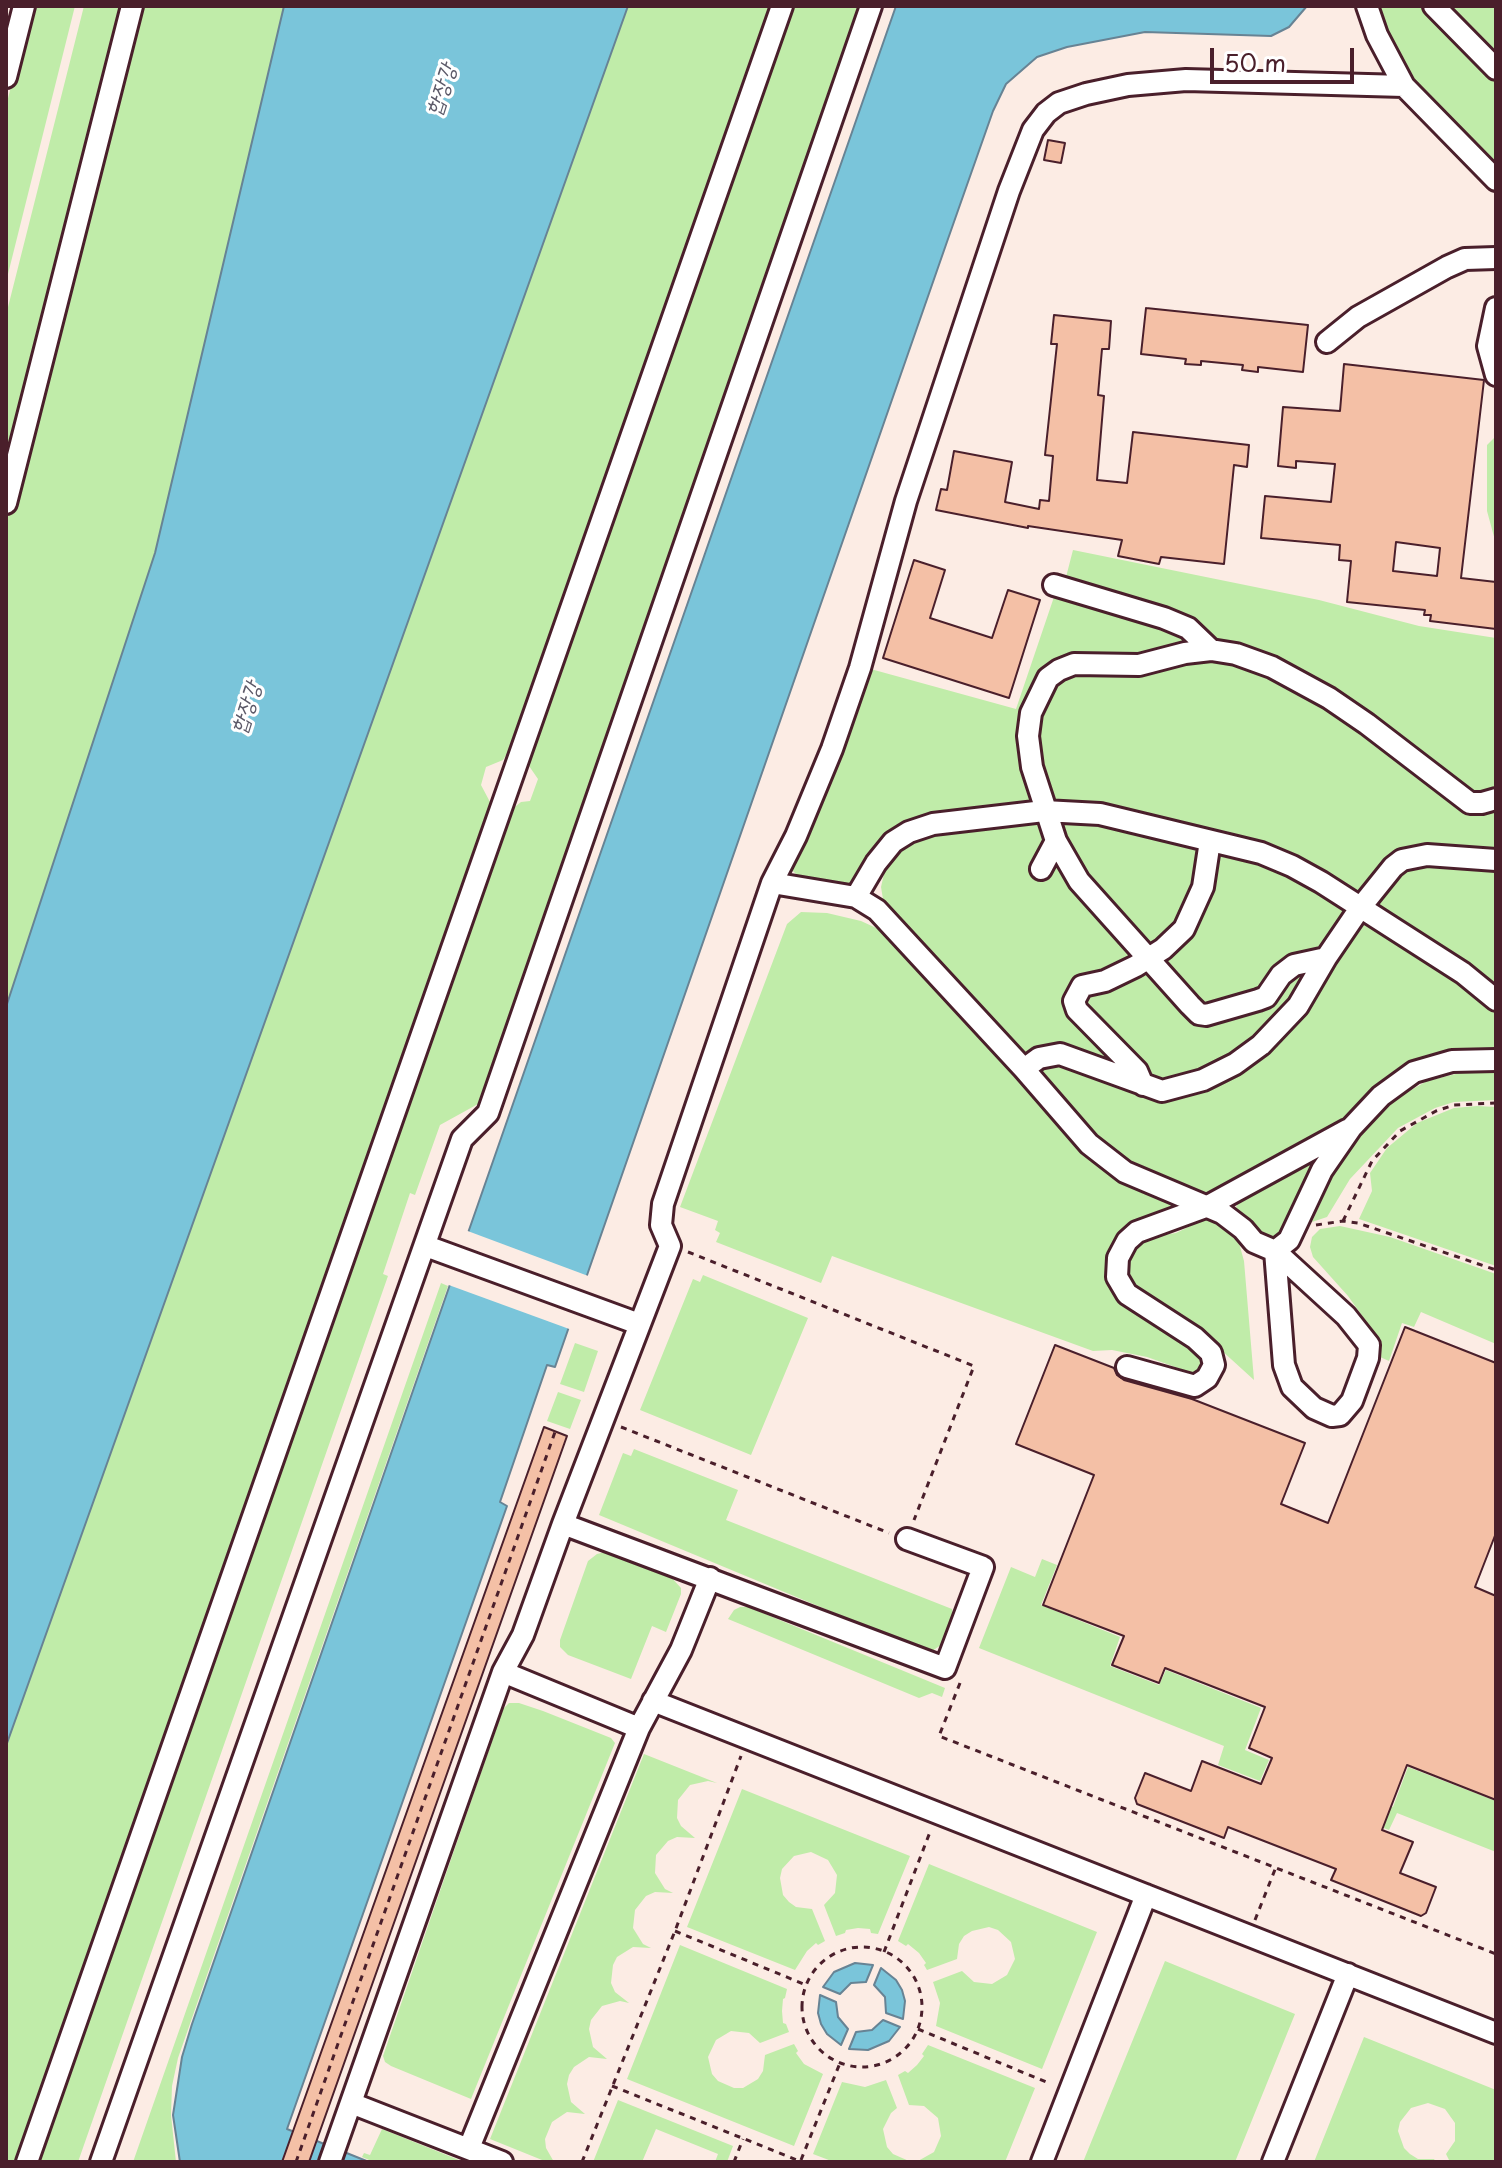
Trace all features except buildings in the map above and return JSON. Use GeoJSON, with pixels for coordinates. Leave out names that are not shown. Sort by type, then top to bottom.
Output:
{"type":"FeatureCollection","features":[{"type":"Feature","properties":{"kind":"street"},"geometry":{"type":"LineString","coordinates":[[6,77],[10,44],[24,6]]}},
{"type":"Feature","properties":{"kind":"street"},"geometry":{"type":"LineString","coordinates":[[6,503],[132,6]]}},
{"type":"Feature","properties":{"kind":"street"},"geometry":{"type":"LineString","coordinates":[[27,2162],[782,6]]}},
{"type":"Feature","properties":{"kind":"street"},"geometry":{"type":"LineString","coordinates":[[101,2162],[462,1139],[488,1113],[871,6]]}},
{"type":"Feature","properties":{"kind":"street"},"geometry":{"type":"LineString","coordinates":[[1367,6],[1377,35],[1404,86],[1496,180]]}},
{"type":"Feature","properties":{"kind":"street"},"geometry":{"type":"LineString","coordinates":[[1434,6],[1493,64]]}},
{"type":"Feature","properties":{"kind":"street"},"geometry":{"type":"LineString","coordinates":[[330,2162],[503,1672],[523,1635],[670,1246],[661,1225],[663,1204],[772,883],[796,836],[832,749],[860,668],[906,501],[1009,191],[1033,130],[1046,113],[1059,103],[1128,85],[1186,80],[1404,86]]}},
{"type":"Feature","properties":{"kind":"street"},"geometry":{"type":"LineString","coordinates":[[1327,342],[1358,317],[1447,267],[1465,259],[1496,258]]}},
{"type":"Feature","properties":{"kind":"street"},"geometry":{"type":"LineString","coordinates":[[1496,308],[1488,346],[1496,375]]}},
{"type":"Feature","properties":{"kind":"street"},"geometry":{"type":"LineString","coordinates":[[1054,585],[1164,618],[1188,628],[1211,650]]}},
{"type":"Feature","properties":{"kind":"street"},"geometry":{"type":"LineString","coordinates":[[1326,958],[1294,965],[1281,975],[1266,997],[1206,1015],[1199,1014],[1190,1005],[1079,881],[1056,841],[1032,767],[1028,736],[1031,713],[1048,678],[1074,664],[1139,665],[1211,650],[1236,654],[1272,667],[1329,698],[1470,803],[1496,799]]}},
{"type":"Feature","properties":{"kind":"street"},"geometry":{"type":"LineString","coordinates":[[856,897],[884,853],[893,842],[909,832],[933,824],[1044,811],[1100,814],[1261,853],[1292,866],[1463,973],[1496,1000]]}},
{"type":"Feature","properties":{"kind":"street"},"geometry":{"type":"LineString","coordinates":[[1041,869],[1056,841]]}},
{"type":"Feature","properties":{"kind":"street"},"geometry":{"type":"LineString","coordinates":[[1143,1085],[1137,1071],[1077,1010],[1074,1001],[1082,986],[1105,981],[1147,959],[1172,942],[1184,929],[1203,887],[1210,841]]}},
{"type":"Feature","properties":{"kind":"street"},"geometry":{"type":"LineString","coordinates":[[1024,1069],[1039,1058],[1060,1054],[1162,1091],[1203,1080],[1235,1064],[1261,1045],[1298,1006],[1360,908],[1402,860],[1427,855],[1496,860]]}},
{"type":"Feature","properties":{"kind":"street"},"geometry":{"type":"LineString","coordinates":[[772,883],[856,897],[887,920],[1089,1144],[1125,1172],[1208,1206],[1243,1229],[1254,1242],[1275,1251],[1346,1316],[1369,1345],[1368,1358],[1352,1401],[1340,1415],[1332,1416],[1314,1408],[1292,1387],[1284,1365],[1275,1251]]}},
{"type":"Feature","properties":{"kind":"street"},"geometry":{"type":"LineString","coordinates":[[1275,1251],[1289,1240],[1322,1170],[1351,1128],[1381,1096],[1414,1072],[1452,1061],[1496,1060]]}},
{"type":"Feature","properties":{"kind":"street"},"geometry":{"type":"LineString","coordinates":[[1127,1367],[1195,1386],[1207,1378],[1214,1365],[1211,1353],[1195,1338],[1127,1294],[1117,1277],[1118,1258],[1127,1241],[1137,1232],[1208,1206],[1351,1128]]}},
{"type":"Feature","properties":{"kind":"street"},"geometry":{"type":"LineString","coordinates":[[426,1246],[639,1324]]}},
{"type":"Feature","properties":{"kind":"street"},"geometry":{"type":"LineString","coordinates":[[563,1524],[945,1668],[983,1567],[907,1539]]}},
{"type":"Feature","properties":{"kind":"street"},"geometry":{"type":"LineString","coordinates":[[469,2148],[639,1728],[681,1650],[710,1578]]}},
{"type":"Feature","properties":{"kind":"street"},"geometry":{"type":"LineString","coordinates":[[503,1672],[639,1728]]}},
{"type":"Feature","properties":{"kind":"street"},"geometry":{"type":"LineString","coordinates":[[653,1701],[1496,2033]]}},
{"type":"Feature","properties":{"kind":"street"},"geometry":{"type":"LineString","coordinates":[[1042,2162],[1146,1895]]}},
{"type":"Feature","properties":{"kind":"street"},"geometry":{"type":"LineString","coordinates":[[1273,2162],[1348,1974]]}},
{"type":"Feature","properties":{"kind":"street"},"geometry":{"type":"LineString","coordinates":[[351,2103],[502,2162]]}},
{"type":"Feature","properties":{"kind":"path"},"geometry":{"type":"LineString","coordinates":[[1343,1221],[1372,1161],[1400,1131],[1436,1111],[1454,1105],[1496,1103]]}},
{"type":"Feature","properties":{"kind":"path"},"geometry":{"type":"LineString","coordinates":[[1295,1229],[1343,1221],[1381,1229],[1496,1270]]}},
{"type":"Feature","properties":{"kind":"path"},"geometry":{"type":"LineString","coordinates":[[641,1434],[907,1539],[974,1366],[705,1257]]}},
{"type":"Feature","properties":{"kind":"path"},"geometry":{"type":"LineString","coordinates":[[296,2162],[555,1432]]}},
{"type":"Feature","properties":{"kind":"path"},"geometry":{"type":"LineString","coordinates":[[945,1668],[963,1675],[939,1736],[1496,1954]]}},
{"type":"Feature","properties":{"kind":"path"},"geometry":{"type":"LineString","coordinates":[[582,2162],[675,1931],[747,1738]]}},
{"type":"Feature","properties":{"kind":"path"},"geometry":{"type":"LineString","coordinates":[[884,1952],[938,1813]]}},
{"type":"Feature","properties":{"kind":"path"},"geometry":{"type":"LineString","coordinates":[[1249,1935],[1276,1867]]}},
{"type":"Feature","properties":{"kind":"path"},"geometry":{"type":"LineString","coordinates":[[675,1931],[806,1985]]}},
{"type":"Feature","properties":{"kind":"path"},"geometry":{"type":"LineString","coordinates":[[857,1948],[884,1952],[906,1967],[919,1990],[921,2016],[918,2029],[903,2051],[892,2059],[866,2067],[840,2063],[818,2048],[805,2025],[802,2012],[806,1985],[821,1963],[832,1955],[857,1948]]}},
{"type":"Feature","properties":{"kind":"path"},"geometry":{"type":"LineString","coordinates":[[918,2029],[1070,2092]]}},
{"type":"Feature","properties":{"kind":"path"},"geometry":{"type":"LineString","coordinates":[[612,2086],[801,2162],[840,2063]]}},
{"type":"Feature","properties":{"kind":"path"},"geometry":{"type":"LineString","coordinates":[[734,2162],[743,2139]]}},
{"type":"Feature","properties":{"kind":"green space"},"geometry":{"type":"Polygon","coordinates":[[[32,6],[75,6],[6,282],[6,106],[32,6]]]}},
{"type":"Feature","properties":{"kind":"green space"},"geometry":{"type":"Polygon","coordinates":[[[84,6],[127,6],[6,481],[6,315],[84,6]]]}},
{"type":"Feature","properties":{"kind":"green space"},"geometry":{"type":"Polygon","coordinates":[[[137,6],[284,6],[155,553],[6,1007],[6,525],[137,6]]]}},
{"type":"Feature","properties":{"kind":"green space"},"geometry":{"type":"Polygon","coordinates":[[[628,6],[774,6],[515,740],[503,760],[486,767],[481,785],[490,802],[489,815],[17,2162],[6,2162],[6,1746],[628,6]]]}},
{"type":"Feature","properties":{"kind":"green space"},"geometry":{"type":"Polygon","coordinates":[[[791,6],[862,6],[478,1104],[440,1125],[415,1195],[410,1193],[383,1274],[388,1276],[78,2162],[37,2162],[511,810],[521,802],[530,801],[538,779],[529,766],[528,753],[791,6]]]}},
{"type":"Feature","properties":{"kind":"green space"},"geometry":{"type":"Polygon","coordinates":[[[1376,6],[1427,6],[1496,77],[1496,173],[1403,74],[1376,6]]]}},
{"type":"Feature","properties":{"kind":"green space"},"geometry":{"type":"Polygon","coordinates":[[[1442,6],[1496,6],[1496,56],[1442,6]]]}},
{"type":"Feature","properties":{"kind":"green space"},"geometry":{"type":"Polygon","coordinates":[[[1496,436],[1496,544],[1487,511],[1487,445],[1496,436]]]}},
{"type":"Feature","properties":{"kind":"green space"},"geometry":{"type":"Polygon","coordinates":[[[1073,550],[1319,600],[1419,626],[1496,638],[1496,792],[1481,797],[1214,645],[1170,610],[1066,577],[1073,550]]]}},
{"type":"Feature","properties":{"kind":"green space"},"geometry":{"type":"Polygon","coordinates":[[[1055,594],[1178,629],[1185,637],[1183,646],[1162,655],[1096,658],[1035,692],[1034,801],[1030,807],[933,819],[849,883],[838,886],[802,879],[797,875],[790,868],[867,668],[1016,709],[1055,594]]]}},
{"type":"Feature","properties":{"kind":"green space"},"geometry":{"type":"Polygon","coordinates":[[[1235,658],[1326,702],[1451,795],[1496,804],[1496,855],[1425,851],[1359,901],[1323,878],[1056,802],[1046,793],[1040,777],[1036,714],[1061,675],[1184,659],[1235,658]]]}},
{"type":"Feature","properties":{"kind":"green space"},"geometry":{"type":"Polygon","coordinates":[[[1054,818],[1094,820],[1205,845],[1186,917],[1151,951],[1082,877],[1054,818]]]}},
{"type":"Feature","properties":{"kind":"green space"},"geometry":{"type":"Polygon","coordinates":[[[1039,819],[1046,833],[1030,873],[1045,882],[1057,855],[1139,958],[1074,990],[1125,1065],[1023,1061],[884,905],[881,887],[886,865],[898,848],[932,831],[1039,819]]]}},
{"type":"Feature","properties":{"kind":"green space"},"geometry":{"type":"Polygon","coordinates":[[[1215,846],[1260,858],[1352,910],[1322,954],[1265,992],[1207,1011],[1157,959],[1175,946],[1215,846]]]}},
{"type":"Feature","properties":{"kind":"green space"},"geometry":{"type":"Polygon","coordinates":[[[1405,864],[1496,865],[1496,994],[1368,906],[1405,864]]]}},
{"type":"Feature","properties":{"kind":"green space"},"geometry":{"type":"Polygon","coordinates":[[[801,912],[827,913],[861,921],[899,942],[1077,1142],[1190,1206],[1142,1220],[1110,1279],[1192,1342],[1206,1363],[1202,1371],[1195,1374],[1147,1357],[1112,1350],[1093,1351],[832,1256],[821,1283],[716,1242],[720,1233],[715,1230],[718,1221],[680,1207],[787,924],[801,912]]]}},
{"type":"Feature","properties":{"kind":"green space"},"geometry":{"type":"Polygon","coordinates":[[[1361,916],[1460,977],[1496,1009],[1496,1051],[1463,1051],[1412,1065],[1389,1077],[1371,1092],[1340,1125],[1205,1197],[1156,1180],[1092,1141],[1037,1077],[1037,1067],[1050,1059],[1147,1093],[1237,1068],[1361,916]]]}},
{"type":"Feature","properties":{"kind":"green space"},"geometry":{"type":"Polygon","coordinates":[[[1319,964],[1256,1044],[1200,1077],[1150,1084],[1080,1007],[1081,994],[1142,967],[1196,1017],[1319,964]]]}},
{"type":"Feature","properties":{"kind":"green space"},"geometry":{"type":"Polygon","coordinates":[[[1464,1072],[1496,1072],[1496,1100],[1454,1102],[1435,1108],[1398,1128],[1350,1179],[1327,1217],[1312,1222],[1343,1153],[1381,1107],[1427,1081],[1464,1072]]]}},
{"type":"Feature","properties":{"kind":"green space"},"geometry":{"type":"Polygon","coordinates":[[[1496,1107],[1496,1266],[1359,1219],[1372,1191],[1370,1173],[1387,1148],[1417,1123],[1454,1108],[1496,1107]]]}},
{"type":"Feature","properties":{"kind":"green space"},"geometry":{"type":"Polygon","coordinates":[[[1325,1149],[1282,1232],[1270,1239],[1257,1235],[1243,1221],[1236,1207],[1242,1198],[1325,1149]]]}},
{"type":"Feature","properties":{"kind":"green space"},"geometry":{"type":"Polygon","coordinates":[[[1209,1217],[1229,1227],[1239,1243],[1244,1261],[1254,1380],[1209,1339],[1132,1291],[1124,1275],[1125,1261],[1134,1246],[1144,1238],[1176,1233],[1209,1217]]]}},
{"type":"Feature","properties":{"kind":"green space"},"geometry":{"type":"Polygon","coordinates":[[[1340,1226],[1390,1237],[1496,1274],[1496,1344],[1421,1312],[1414,1327],[1402,1323],[1389,1361],[1380,1357],[1380,1341],[1348,1296],[1313,1257],[1310,1247],[1312,1237],[1320,1229],[1340,1226]]]}},
{"type":"Feature","properties":{"kind":"green space"},"geometry":{"type":"Polygon","coordinates":[[[703,1275],[808,1318],[751,1455],[640,1410],[693,1279],[700,1282],[703,1275]]]}},
{"type":"Feature","properties":{"kind":"green space"},"geometry":{"type":"Polygon","coordinates":[[[441,1283],[448,1286],[178,2058],[172,2086],[171,2115],[176,2162],[133,2162],[441,1283]]]}},
{"type":"Feature","properties":{"kind":"green space"},"geometry":{"type":"Polygon","coordinates":[[[575,1343],[598,1351],[584,1392],[560,1384],[575,1343]]]}},
{"type":"Feature","properties":{"kind":"green space"},"geometry":{"type":"Polygon","coordinates":[[[558,1392],[581,1400],[570,1429],[547,1421],[558,1392]]]}},
{"type":"Feature","properties":{"kind":"green space"},"geometry":{"type":"Polygon","coordinates":[[[634,1449],[738,1490],[726,1520],[952,1609],[953,1616],[941,1645],[932,1651],[924,1650],[599,1515],[623,1453],[631,1456],[634,1449]]]}},
{"type":"Feature","properties":{"kind":"green space"},"geometry":{"type":"Polygon","coordinates":[[[605,1552],[670,1576],[681,1588],[666,1632],[652,1626],[631,1679],[568,1655],[560,1647],[588,1561],[605,1552]]]}},
{"type":"Feature","properties":{"kind":"green space"},"geometry":{"type":"Polygon","coordinates":[[[1042,1559],[1057,1565],[1041,1605],[1120,1637],[1110,1666],[1159,1685],[1166,1670],[1261,1708],[1245,1750],[1269,1760],[1260,1781],[1218,1765],[1224,1746],[979,1648],[1011,1567],[1035,1577],[1042,1559]]]}},
{"type":"Feature","properties":{"kind":"green space"},"geometry":{"type":"Polygon","coordinates":[[[740,1607],[748,1607],[945,1688],[942,1697],[932,1693],[919,1698],[728,1619],[740,1607]]]}},
{"type":"Feature","properties":{"kind":"green space"},"geometry":{"type":"Polygon","coordinates":[[[509,1703],[543,1711],[611,1738],[615,1743],[471,2099],[391,2066],[383,2056],[503,1709],[509,1703]]]}},
{"type":"Feature","properties":{"kind":"green space"},"geometry":{"type":"Polygon","coordinates":[[[644,1754],[717,1783],[708,1781],[690,1785],[678,1800],[677,1818],[695,1838],[677,1837],[668,1841],[656,1855],[655,1873],[665,1889],[673,1893],[655,1892],[646,1896],[635,1910],[633,1928],[643,1944],[651,1948],[633,1947],[617,1957],[613,1965],[611,1983],[615,1992],[629,2003],[620,2001],[602,2006],[591,2020],[589,2029],[593,2047],[607,2059],[589,2057],[574,2067],[569,2075],[567,2084],[571,2102],[585,2114],[567,2112],[552,2122],[545,2139],[554,2162],[547,2162],[490,2139],[644,1754]]]}},
{"type":"Feature","properties":{"kind":"green space"},"geometry":{"type":"Polygon","coordinates":[[[1408,1767],[1496,1801],[1496,1852],[1397,1813],[1389,1830],[1362,1820],[1371,1798],[1393,1807],[1408,1767]]]}},
{"type":"Feature","properties":{"kind":"green space"},"geometry":{"type":"Polygon","coordinates":[[[742,1789],[910,1856],[878,1934],[871,1933],[870,1929],[858,1928],[836,1936],[824,1905],[835,1893],[837,1875],[828,1860],[811,1852],[794,1856],[782,1869],[780,1878],[783,1895],[789,1902],[796,1907],[812,1909],[825,1941],[816,1943],[807,1951],[795,1970],[687,1927],[742,1789]]]}},
{"type":"Feature","properties":{"kind":"green space"},"geometry":{"type":"Polygon","coordinates":[[[929,1864],[1097,1932],[1042,2069],[936,2026],[940,2003],[933,1982],[962,1971],[974,1982],[992,1984],[1007,1975],[1015,1959],[1011,1942],[998,1930],[989,1927],[964,1936],[959,1944],[957,1959],[927,1970],[919,1953],[898,1941],[929,1864]]]}},
{"type":"Feature","properties":{"kind":"green space"},"geometry":{"type":"Polygon","coordinates":[[[680,1945],[787,1989],[782,2011],[783,2023],[789,2032],[760,2043],[749,2033],[731,2031],[716,2040],[708,2057],[712,2074],[718,2081],[734,2088],[743,2088],[758,2079],[763,2071],[765,2055],[794,2044],[804,2064],[823,2074],[794,2146],[627,2079],[680,1945]]]}},
{"type":"Feature","properties":{"kind":"green space"},"geometry":{"type":"Polygon","coordinates":[[[1165,1961],[1295,2014],[1235,2162],[1083,2162],[1165,1961]]]}},
{"type":"Feature","properties":{"kind":"green space"},"geometry":{"type":"Polygon","coordinates":[[[1364,2037],[1496,2090],[1496,2162],[1450,2162],[1446,2154],[1455,2141],[1455,2123],[1445,2109],[1428,2103],[1411,2108],[1400,2122],[1398,2131],[1404,2148],[1410,2154],[1418,2159],[1434,2159],[1436,2162],[1314,2162],[1364,2037]]]}},
{"type":"Feature","properties":{"kind":"green space"},"geometry":{"type":"Polygon","coordinates":[[[928,2045],[1035,2088],[1005,2162],[834,2162],[813,2154],[842,2082],[865,2087],[886,2080],[897,2108],[883,2129],[887,2147],[893,2154],[909,2161],[918,2161],[934,2152],[941,2136],[938,2118],[924,2106],[909,2105],[898,2075],[905,2071],[908,2073],[917,2065],[928,2045]]]}},
{"type":"Feature","properties":{"kind":"green space"},"geometry":{"type":"Polygon","coordinates":[[[618,2100],[733,2146],[727,2162],[715,2162],[718,2154],[656,2129],[642,2162],[593,2162],[618,2100]]]}},
{"type":"Feature","properties":{"kind":"green space"},"geometry":{"type":"Polygon","coordinates":[[[382,2129],[464,2162],[374,2162],[362,2157],[364,2153],[370,2155],[382,2129]]]}},
{"type":"Feature","properties":{"kind":"water","name":"합장강"},"geometry":{"type":"Polygon","coordinates":[[[284,6],[628,6],[6,1746],[6,1007],[155,553],[284,6]]]}},
{"type":"Feature","properties":{"kind":"water"},"geometry":{"type":"Polygon","coordinates":[[[896,6],[1307,6],[1289,27],[1271,36],[1145,32],[1067,47],[1037,57],[1006,84],[993,111],[949,236],[555,1367],[547,1365],[500,1502],[507,1506],[287,2129],[369,2162],[180,2162],[173,2115],[182,2057],[192,2024],[896,6]]]}},
{"type":"Feature","properties":{"kind":"water"},"geometry":{"type":"Polygon","coordinates":[[[855,1963],[873,1965],[866,1982],[851,1983],[840,1994],[823,1987],[834,1972],[855,1963]]]}},
{"type":"Feature","properties":{"kind":"water"},"geometry":{"type":"Polygon","coordinates":[[[881,1968],[896,1980],[902,1990],[905,2001],[903,2019],[886,2013],[885,1997],[874,1985],[881,1968]]]}},
{"type":"Feature","properties":{"kind":"water"},"geometry":{"type":"Polygon","coordinates":[[[820,1995],[836,2002],[838,2017],[848,2029],[841,2045],[827,2034],[821,2024],[818,2013],[820,1995]]]}},
{"type":"Feature","properties":{"kind":"water"},"geometry":{"type":"Polygon","coordinates":[[[883,2020],[900,2027],[889,2041],[868,2050],[849,2049],[856,2032],[872,2030],[883,2020]]]}},
{"type":"Feature","properties":{"kind":"pier"},"geometry":{"type":"Polygon","coordinates":[[[465,1230],[591,1277],[572,1330],[446,1284],[465,1230]]]}}]}
